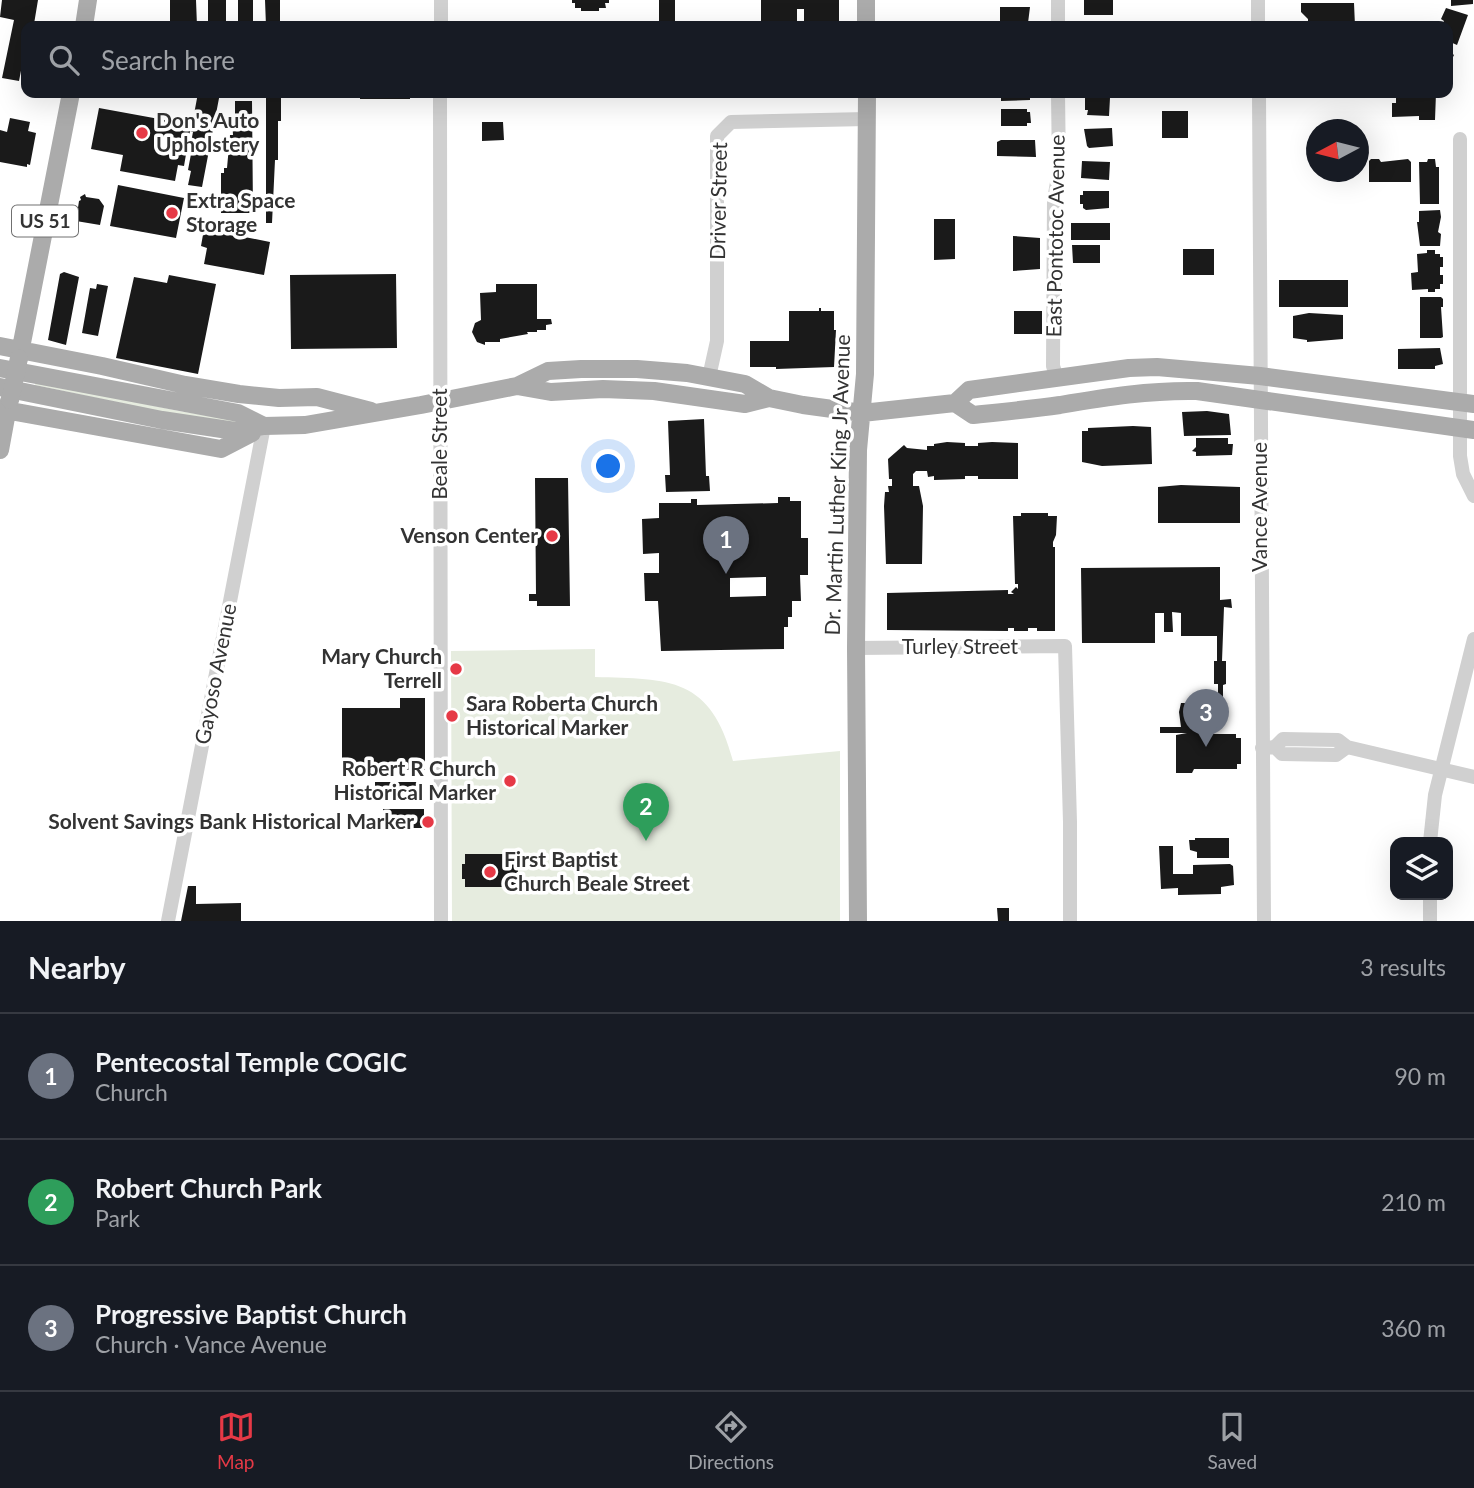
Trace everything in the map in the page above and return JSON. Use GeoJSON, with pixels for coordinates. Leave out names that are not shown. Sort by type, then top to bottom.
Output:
{"type":"FeatureCollection","features":[{"type":"Feature","properties":{"kind":"main road"},"geometry":{"type":"LineString","coordinates":[[85,21],[88,0]]}},
{"type":"Feature","properties":{"kind":"main road"},"geometry":{"type":"LineString","coordinates":[[866,0],[866,21]]}},
{"type":"Feature","properties":{"kind":"main road","name":"US 51"},"geometry":{"type":"LineString","coordinates":[[4,402],[19,354],[70,98]]}},
{"type":"Feature","properties":{"kind":"main road","name":"Dr. Martin Luther King Jr Avenue"},"geometry":{"type":"LineString","coordinates":[[858,921],[858,450],[866,306],[867,98]]}},
{"type":"Feature","properties":{"kind":"main road"},"geometry":{"type":"LineString","coordinates":[[0,346],[19,354],[102,366],[185,386],[279,398],[317,397],[377,412]]}},
{"type":"Feature","properties":{"kind":"main road"},"geometry":{"type":"LineString","coordinates":[[4,402],[234,431],[264,426],[306,425],[440,401],[517,386],[548,371],[637,369],[745,384],[769,398],[862,413],[955,403],[970,390],[1129,368],[1157,367],[1259,376],[1467,403]]}},
{"type":"Feature","properties":{"kind":"main road"},"geometry":{"type":"LineString","coordinates":[[0,368],[238,413],[264,426]]}},
{"type":"Feature","properties":{"kind":"main road"},"geometry":{"type":"LineString","coordinates":[[517,386],[551,392],[603,389],[654,391],[745,404],[769,398]]}},
{"type":"Feature","properties":{"kind":"main road"},"geometry":{"type":"LineString","coordinates":[[955,403],[973,415],[1158,390],[1197,391],[1467,429]]}},
{"type":"Feature","properties":{"kind":"main road"},"geometry":{"type":"LineString","coordinates":[[4,402],[221,449],[264,426]]}},
{"type":"Feature","properties":{"kind":"main road"},"geometry":{"type":"LineString","coordinates":[[0,450],[4,402]]}},
{"type":"Feature","properties":{"kind":"street"},"geometry":{"type":"LineString","coordinates":[[440,21],[441,0]]}},
{"type":"Feature","properties":{"kind":"street"},"geometry":{"type":"LineString","coordinates":[[1058,0],[1058,21]]}},
{"type":"Feature","properties":{"kind":"street"},"geometry":{"type":"LineString","coordinates":[[1258,0],[1258,21]]}},
{"type":"Feature","properties":{"kind":"street","name":"Beale Street"},"geometry":{"type":"LineString","coordinates":[[439,918],[440,98]]}},
{"type":"Feature","properties":{"kind":"street","name":"East Pontotoc Avenue"},"geometry":{"type":"LineString","coordinates":[[1057,378],[1053,366],[1054,200],[1059,171],[1058,98]]}},
{"type":"Feature","properties":{"kind":"street","name":"Vance Avenue"},"geometry":{"type":"LineString","coordinates":[[1259,98],[1259,399],[1268,747],[1264,921]]}},
{"type":"Feature","properties":{"kind":"street","name":"Driver Street"},"geometry":{"type":"LineString","coordinates":[[709,377],[717,341],[717,136],[731,122],[867,119]]}},
{"type":"Feature","properties":{"kind":"street"},"geometry":{"type":"LineString","coordinates":[[1460,139],[1467,403],[1462,474],[1474,496]]}},
{"type":"Feature","properties":{"kind":"street","name":"Gayoso Avenue"},"geometry":{"type":"LineString","coordinates":[[167,921],[264,426]]}},
{"type":"Feature","properties":{"kind":"street"},"geometry":{"type":"LineString","coordinates":[[1430,837],[1441,769],[1474,639]]}},
{"type":"Feature","properties":{"kind":"street","name":"Turley Street"},"geometry":{"type":"LineString","coordinates":[[856,648],[1065,646],[1070,921]]}},
{"type":"Feature","properties":{"kind":"street"},"geometry":{"type":"LineString","coordinates":[[1268,747],[1282,754],[1336,755],[1347,747],[1474,777]]}},
{"type":"Feature","properties":{"kind":"street"},"geometry":{"type":"LineString","coordinates":[[1430,900],[1430,921]]}},
{"type":"Feature","properties":{"kind":"shaded area"},"geometry":{"type":"Polygon","coordinates":[[[36,381],[235,420],[235,424],[191,418],[35,385],[36,381]]]}},
{"type":"Feature","properties":{"kind":"shaded area"},"geometry":{"type":"Polygon","coordinates":[[[595,649],[595,677],[666,682],[684,688],[699,698],[713,713],[724,733],[733,761],[840,751],[840,921],[452,921],[451,651],[595,649]]]}},
{"type":"Feature","properties":{"kind":"building"},"geometry":{"type":"Polygon","coordinates":[[[2,0],[38,0],[34,21],[21,21],[19,81],[2,78],[14,20],[0,17],[2,0]]]}},
{"type":"Feature","properties":{"kind":"building"},"geometry":{"type":"Polygon","coordinates":[[[170,0],[196,0],[197,21],[170,21],[170,0]]]}},
{"type":"Feature","properties":{"kind":"building"},"geometry":{"type":"Polygon","coordinates":[[[208,0],[226,0],[226,21],[208,21],[208,0]]]}},
{"type":"Feature","properties":{"kind":"building"},"geometry":{"type":"Polygon","coordinates":[[[238,0],[253,0],[253,21],[238,21],[238,0]]]}},
{"type":"Feature","properties":{"kind":"building"},"geometry":{"type":"Polygon","coordinates":[[[265,0],[280,0],[280,21],[266,21],[265,0]]]}},
{"type":"Feature","properties":{"kind":"building"},"geometry":{"type":"Polygon","coordinates":[[[572,0],[609,0],[609,3],[605,3],[606,8],[599,8],[599,11],[581,11],[581,8],[575,8],[572,0]]]}},
{"type":"Feature","properties":{"kind":"building"},"geometry":{"type":"Polygon","coordinates":[[[659,0],[675,0],[675,21],[659,21],[659,0]]]}},
{"type":"Feature","properties":{"kind":"building"},"geometry":{"type":"Polygon","coordinates":[[[761,0],[839,0],[839,21],[804,21],[804,9],[797,9],[797,21],[761,21],[761,0]]]}},
{"type":"Feature","properties":{"kind":"building"},"geometry":{"type":"Polygon","coordinates":[[[1084,0],[1113,0],[1113,15],[1084,15],[1084,0]]]}},
{"type":"Feature","properties":{"kind":"building"},"geometry":{"type":"Polygon","coordinates":[[[1451,0],[1473,0],[1473,4],[1451,6],[1451,0]]]}},
{"type":"Feature","properties":{"kind":"building"},"geometry":{"type":"Polygon","coordinates":[[[1301,3],[1354,3],[1355,21],[1308,21],[1301,12],[1301,3]]]}},
{"type":"Feature","properties":{"kind":"building"},"geometry":{"type":"Polygon","coordinates":[[[1000,7],[1030,7],[1028,21],[1000,21],[1000,7]]]}},
{"type":"Feature","properties":{"kind":"building"},"geometry":{"type":"Polygon","coordinates":[[[1446,8],[1468,15],[1457,45],[1453,43],[1453,21],[1441,19],[1446,8]]]}},
{"type":"Feature","properties":{"kind":"building","name":"Don's Auto Upholstery"},"geometry":{"type":"Polygon","coordinates":[[[197,98],[219,98],[202,187],[188,185],[193,132],[190,131],[184,166],[178,165],[175,181],[120,171],[123,155],[91,149],[99,108],[192,125],[197,98]]]}},
{"type":"Feature","properties":{"kind":"building"},"geometry":{"type":"Polygon","coordinates":[[[266,98],[281,98],[272,223],[266,223],[266,98]]]}},
{"type":"Feature","properties":{"kind":"building"},"geometry":{"type":"Polygon","coordinates":[[[360,98],[410,98],[410,99],[360,98]]]}},
{"type":"Feature","properties":{"kind":"building"},"geometry":{"type":"Polygon","coordinates":[[[1001,98],[1030,98],[1030,100],[1001,101],[1001,98]]]}},
{"type":"Feature","properties":{"kind":"building"},"geometry":{"type":"Polygon","coordinates":[[[1085,98],[1110,98],[1109,116],[1087,115],[1085,98]]]}},
{"type":"Feature","properties":{"kind":"building"},"geometry":{"type":"Polygon","coordinates":[[[1396,98],[1436,98],[1435,120],[1419,120],[1419,116],[1392,117],[1392,103],[1396,103],[1396,98]]]}},
{"type":"Feature","properties":{"kind":"building"},"geometry":{"type":"Polygon","coordinates":[[[235,101],[252,101],[253,213],[221,213],[221,173],[227,168],[235,101]]]}},
{"type":"Feature","properties":{"kind":"building"},"geometry":{"type":"Polygon","coordinates":[[[1001,109],[1027,109],[1031,123],[1027,123],[1027,126],[1001,126],[1001,109]]]}},
{"type":"Feature","properties":{"kind":"building"},"geometry":{"type":"Polygon","coordinates":[[[1162,111],[1188,111],[1188,138],[1162,138],[1162,111]]]}},
{"type":"Feature","properties":{"kind":"building"},"geometry":{"type":"Polygon","coordinates":[[[10,118],[30,122],[28,131],[36,133],[30,165],[27,164],[27,167],[0,162],[0,130],[7,132],[10,118]]]}},
{"type":"Feature","properties":{"kind":"building"},"geometry":{"type":"Polygon","coordinates":[[[482,122],[503,122],[504,140],[482,141],[482,122]]]}},
{"type":"Feature","properties":{"kind":"building"},"geometry":{"type":"Polygon","coordinates":[[[1112,128],[1113,146],[1087,146],[1084,129],[1112,128]]]}},
{"type":"Feature","properties":{"kind":"building"},"geometry":{"type":"Polygon","coordinates":[[[1035,140],[1036,157],[997,156],[997,142],[1035,140]]]}},
{"type":"Feature","properties":{"kind":"building"},"geometry":{"type":"Polygon","coordinates":[[[1408,159],[1411,162],[1411,182],[1369,182],[1369,161],[1408,159]]]}},
{"type":"Feature","properties":{"kind":"building"},"geometry":{"type":"Polygon","coordinates":[[[1428,159],[1435,159],[1436,167],[1439,167],[1439,204],[1420,204],[1419,162],[1427,162],[1428,159]]]}},
{"type":"Feature","properties":{"kind":"building"},"geometry":{"type":"Polygon","coordinates":[[[1082,161],[1110,162],[1109,180],[1081,178],[1082,161]]]}},
{"type":"Feature","properties":{"kind":"building"},"geometry":{"type":"Polygon","coordinates":[[[118,185],[184,198],[176,238],[110,226],[118,185]]]}},
{"type":"Feature","properties":{"kind":"building"},"geometry":{"type":"Polygon","coordinates":[[[1083,191],[1109,191],[1109,208],[1086,210],[1083,204],[1080,204],[1083,191]]]}},
{"type":"Feature","properties":{"kind":"building"},"geometry":{"type":"Polygon","coordinates":[[[85,194],[86,197],[99,199],[104,206],[100,225],[76,221],[80,197],[85,194]]]}},
{"type":"Feature","properties":{"kind":"building"},"geometry":{"type":"Polygon","coordinates":[[[1440,210],[1440,246],[1420,246],[1417,222],[1419,211],[1440,210]]]}},
{"type":"Feature","properties":{"kind":"building"},"geometry":{"type":"Polygon","coordinates":[[[934,219],[955,219],[955,259],[934,260],[934,219]]]}},
{"type":"Feature","properties":{"kind":"building"},"geometry":{"type":"Polygon","coordinates":[[[1071,223],[1110,223],[1110,240],[1071,240],[1071,223]]]}},
{"type":"Feature","properties":{"kind":"building"},"geometry":{"type":"Polygon","coordinates":[[[204,229],[270,242],[264,275],[204,264],[207,248],[201,246],[204,229]]]}},
{"type":"Feature","properties":{"kind":"building"},"geometry":{"type":"Polygon","coordinates":[[[1013,236],[1040,238],[1040,269],[1013,271],[1013,236]]]}},
{"type":"Feature","properties":{"kind":"building"},"geometry":{"type":"Polygon","coordinates":[[[1072,245],[1100,245],[1100,263],[1073,263],[1072,245]]]}},
{"type":"Feature","properties":{"kind":"building"},"geometry":{"type":"Polygon","coordinates":[[[1183,249],[1214,249],[1214,275],[1183,275],[1183,249]]]}},
{"type":"Feature","properties":{"kind":"building"},"geometry":{"type":"Polygon","coordinates":[[[1427,250],[1435,250],[1435,254],[1443,257],[1440,275],[1443,275],[1443,284],[1440,284],[1440,289],[1435,289],[1435,292],[1428,292],[1428,289],[1412,290],[1411,273],[1418,272],[1417,254],[1427,253],[1427,250]]]}},
{"type":"Feature","properties":{"kind":"building"},"geometry":{"type":"Polygon","coordinates":[[[64,272],[79,277],[66,345],[48,340],[60,274],[64,272]]]}},
{"type":"Feature","properties":{"kind":"building"},"geometry":{"type":"Polygon","coordinates":[[[396,274],[397,348],[291,349],[290,275],[396,274]]]}},
{"type":"Feature","properties":{"kind":"building"},"geometry":{"type":"Polygon","coordinates":[[[169,275],[216,284],[198,374],[116,358],[134,277],[167,283],[169,275]]]}},
{"type":"Feature","properties":{"kind":"building"},"geometry":{"type":"Polygon","coordinates":[[[1279,280],[1348,280],[1348,307],[1279,307],[1279,280]]]}},
{"type":"Feature","properties":{"kind":"building"},"geometry":{"type":"Polygon","coordinates":[[[97,284],[108,286],[98,336],[82,333],[90,288],[96,289],[97,284]]]}},
{"type":"Feature","properties":{"kind":"building"},"geometry":{"type":"Polygon","coordinates":[[[496,284],[537,284],[537,319],[551,319],[552,324],[546,325],[546,330],[500,339],[500,342],[485,342],[485,345],[477,342],[472,332],[475,323],[481,320],[480,293],[496,292],[496,284]]]}},
{"type":"Feature","properties":{"kind":"building"},"geometry":{"type":"Polygon","coordinates":[[[1420,297],[1443,299],[1443,337],[1420,338],[1420,297]]]}},
{"type":"Feature","properties":{"kind":"building"},"geometry":{"type":"Polygon","coordinates":[[[819,308],[821,311],[834,311],[834,367],[750,367],[750,341],[789,341],[789,311],[819,311],[819,308]]]}},
{"type":"Feature","properties":{"kind":"building"},"geometry":{"type":"Polygon","coordinates":[[[1014,311],[1042,311],[1042,334],[1014,334],[1014,311]]]}},
{"type":"Feature","properties":{"kind":"building"},"geometry":{"type":"Polygon","coordinates":[[[1309,313],[1343,315],[1343,339],[1307,342],[1293,338],[1293,316],[1309,313]]]}},
{"type":"Feature","properties":{"kind":"building"},"geometry":{"type":"Polygon","coordinates":[[[1440,348],[1443,364],[1435,366],[1435,369],[1398,369],[1398,349],[1440,348]]]}},
{"type":"Feature","properties":{"kind":"building"},"geometry":{"type":"Polygon","coordinates":[[[1182,412],[1229,414],[1231,435],[1184,436],[1182,412]]]}},
{"type":"Feature","properties":{"kind":"building"},"geometry":{"type":"Polygon","coordinates":[[[704,419],[706,476],[709,476],[710,491],[666,492],[665,475],[670,475],[668,421],[704,419]]]}},
{"type":"Feature","properties":{"kind":"building"},"geometry":{"type":"Polygon","coordinates":[[[1151,427],[1152,464],[1102,466],[1082,462],[1082,431],[1088,431],[1088,428],[1151,427]]]}},
{"type":"Feature","properties":{"kind":"building"},"geometry":{"type":"Polygon","coordinates":[[[1196,438],[1228,438],[1228,444],[1233,444],[1232,455],[1196,456],[1196,452],[1192,451],[1196,447],[1196,438]]]}},
{"type":"Feature","properties":{"kind":"building"},"geometry":{"type":"Polygon","coordinates":[[[947,442],[965,443],[965,446],[992,442],[1018,443],[1018,479],[978,479],[978,476],[965,476],[965,479],[934,480],[934,476],[928,477],[927,471],[916,471],[913,474],[913,486],[919,486],[923,506],[922,564],[886,564],[885,492],[889,492],[888,486],[892,486],[888,459],[904,445],[907,448],[927,450],[927,446],[947,442]]]}},
{"type":"Feature","properties":{"kind":"building","name":"Venson Center"},"geometry":{"type":"Polygon","coordinates":[[[535,478],[568,478],[570,606],[537,606],[537,601],[529,601],[529,594],[536,594],[535,478]]]}},
{"type":"Feature","properties":{"kind":"building"},"geometry":{"type":"Polygon","coordinates":[[[1158,487],[1240,487],[1240,523],[1158,523],[1158,487]]]}},
{"type":"Feature","properties":{"kind":"building"},"geometry":{"type":"Polygon","coordinates":[[[778,497],[801,501],[801,538],[808,538],[808,575],[800,575],[801,601],[792,601],[792,617],[788,617],[788,627],[784,627],[784,649],[661,651],[658,601],[645,601],[644,573],[659,573],[659,553],[643,554],[642,519],[659,518],[659,503],[691,503],[691,499],[697,499],[697,505],[778,503],[778,497]],[[766,577],[730,578],[730,597],[766,596],[766,577]]]}},
{"type":"Feature","properties":{"kind":"building"},"geometry":{"type":"Polygon","coordinates":[[[1021,513],[1048,513],[1048,516],[1057,516],[1053,542],[1055,631],[1037,631],[1037,628],[1028,628],[1028,631],[1014,631],[1014,628],[1008,628],[1008,631],[887,630],[887,593],[1008,590],[1008,594],[1014,594],[1011,592],[1016,587],[1018,589],[1018,584],[1015,584],[1013,516],[1021,516],[1021,513]]]}},
{"type":"Feature","properties":{"kind":"building"},"geometry":{"type":"Polygon","coordinates":[[[1220,567],[1220,600],[1231,599],[1232,608],[1224,607],[1222,661],[1226,661],[1226,684],[1223,685],[1223,710],[1218,710],[1218,684],[1214,684],[1217,636],[1181,636],[1181,613],[1172,612],[1173,632],[1164,632],[1164,613],[1155,613],[1155,643],[1082,643],[1081,568],[1220,567]]]}},
{"type":"Feature","properties":{"kind":"building"},"geometry":{"type":"Polygon","coordinates":[[[400,698],[425,698],[425,770],[342,770],[342,708],[400,708],[400,698]]]}},
{"type":"Feature","properties":{"kind":"building"},"geometry":{"type":"Polygon","coordinates":[[[1181,703],[1215,703],[1215,726],[1203,726],[1204,734],[1236,734],[1236,738],[1241,738],[1241,764],[1237,764],[1237,769],[1194,769],[1192,773],[1176,773],[1176,735],[1187,733],[1160,733],[1160,727],[1181,727],[1181,703]]]}},
{"type":"Feature","properties":{"kind":"building"},"geometry":{"type":"Polygon","coordinates":[[[375,782],[424,782],[424,795],[375,795],[375,782]]]}},
{"type":"Feature","properties":{"kind":"building"},"geometry":{"type":"Polygon","coordinates":[[[383,809],[424,809],[424,828],[383,828],[383,809]]]}},
{"type":"Feature","properties":{"kind":"building"},"geometry":{"type":"Polygon","coordinates":[[[1229,838],[1229,858],[1197,858],[1197,852],[1190,850],[1189,840],[1229,838]]]}},
{"type":"Feature","properties":{"kind":"building"},"geometry":{"type":"Polygon","coordinates":[[[1159,846],[1173,846],[1173,874],[1193,874],[1193,865],[1230,864],[1233,866],[1234,885],[1221,887],[1221,894],[1178,895],[1178,888],[1161,889],[1159,846]]]}},
{"type":"Feature","properties":{"kind":"building","name":"First Baptist Church Beale Street"},"geometry":{"type":"Polygon","coordinates":[[[465,854],[518,854],[518,887],[465,887],[462,864],[465,864],[465,854]]]}},
{"type":"Feature","properties":{"kind":"building"},"geometry":{"type":"Polygon","coordinates":[[[188,886],[196,886],[196,904],[241,903],[241,921],[181,921],[188,886]]]}},
{"type":"Feature","properties":{"kind":"building"},"geometry":{"type":"Polygon","coordinates":[[[997,908],[1009,908],[1009,921],[998,921],[997,908]]]}},
{"type":"Feature","properties":{"kind":"place","name":"Don's Auto Upholstery"},"geometry":{"type":"Point","coordinates":[142,133]}},
{"type":"Feature","properties":{"kind":"place","name":"Extra Space Storage"},"geometry":{"type":"Point","coordinates":[172,213]}},
{"type":"Feature","properties":{"kind":"place","name":"Venson Center"},"geometry":{"type":"Point","coordinates":[552,536]}},
{"type":"Feature","properties":{"kind":"place","name":"Pentecostal Temple COGIC"},"geometry":{"type":"Point","coordinates":[726,574]}},
{"type":"Feature","properties":{"kind":"place","name":"Mary Church Terrell"},"geometry":{"type":"Point","coordinates":[456,669]}},
{"type":"Feature","properties":{"kind":"place","name":"Sara Roberta Church Historical Marker"},"geometry":{"type":"Point","coordinates":[452,716]}},
{"type":"Feature","properties":{"kind":"place","name":"Progressive Baptist Church"},"geometry":{"type":"Point","coordinates":[1206,747]}},
{"type":"Feature","properties":{"kind":"place","name":"Robert R Church Historical Marker"},"geometry":{"type":"Point","coordinates":[510,781]}},
{"type":"Feature","properties":{"kind":"place","name":"Solvent Savings Bank Historical Marker"},"geometry":{"type":"Point","coordinates":[428,822]}},
{"type":"Feature","properties":{"kind":"place","name":"Robert Church Park"},"geometry":{"type":"Point","coordinates":[646,841]}},
{"type":"Feature","properties":{"kind":"place","name":"First Baptist Church Beale Street"},"geometry":{"type":"Point","coordinates":[490,872]}}]}
